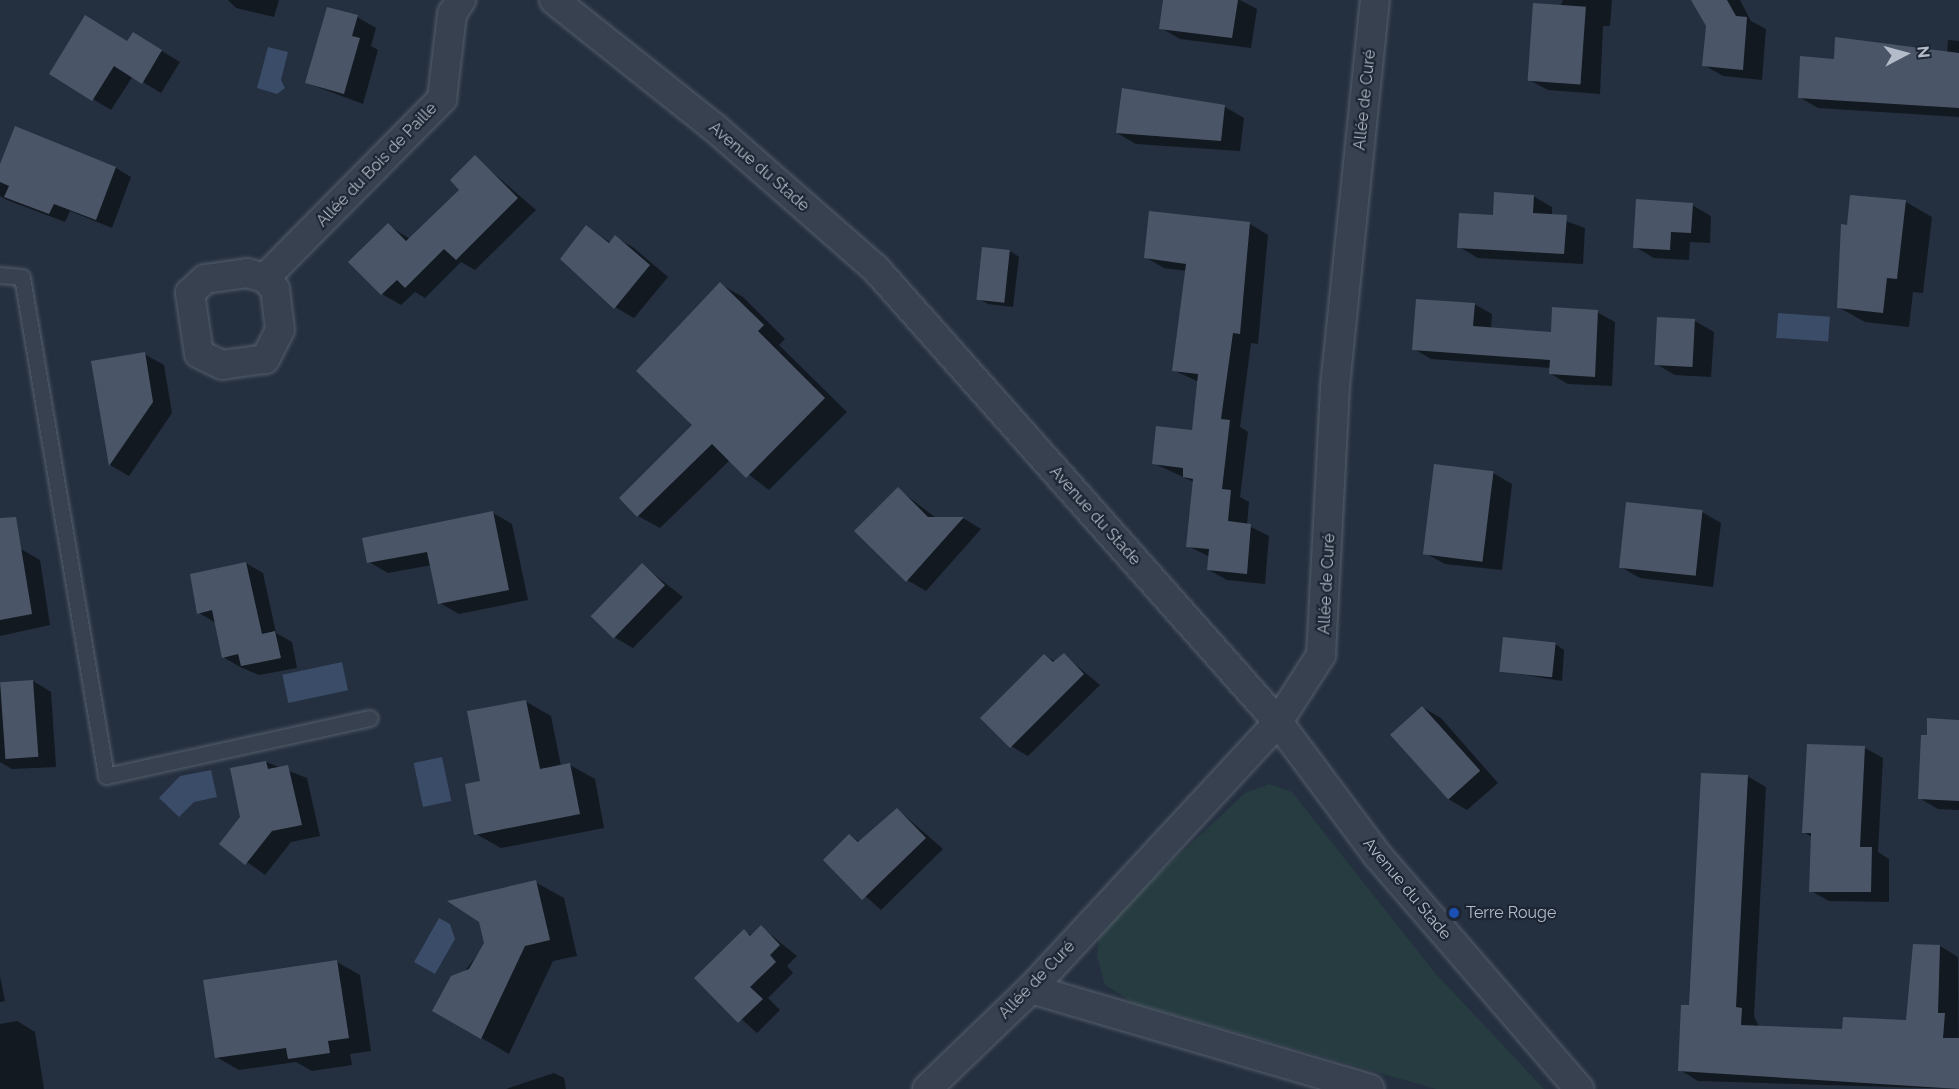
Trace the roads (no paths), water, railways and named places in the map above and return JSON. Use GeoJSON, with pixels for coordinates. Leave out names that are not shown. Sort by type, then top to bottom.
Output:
{"type":"FeatureCollection","features":[{"type":"Feature","properties":{"kind":"street","name":"Allée du Bois de Paille"},"geometry":{"type":"LineString","coordinates":[[265,278],[441,99],[452,14],[461,0]]}},
{"type":"Feature","properties":{"kind":"street","name":"Avenue du Stade"},"geometry":{"type":"LineString","coordinates":[[554,0],[715,128],[876,269],[1278,722],[1378,856],[1579,1089]]}},
{"type":"Feature","properties":{"kind":"street","name":"Allée de Curé"},"geometry":{"type":"LineString","coordinates":[[927,1089],[1031,989],[1278,722],[1317,664],[1326,636],[1335,386],[1375,0]]}},
{"type":"Feature","properties":{"kind":"street"},"geometry":{"type":"LineString","coordinates":[[1031,989],[1370,1089]]}},
{"type":"Feature","properties":{"kind":"lane"},"geometry":{"type":"LineString","coordinates":[[0,274],[22,277],[106,776],[370,718]]}},
{"type":"Feature","properties":{"kind":"water"},"geometry":{"type":"Polygon","coordinates":[[[268,47],[288,52],[281,80],[285,88],[277,94],[257,88],[268,47]]]}},
{"type":"Feature","properties":{"kind":"water"},"geometry":{"type":"Polygon","coordinates":[[[1778,313],[1830,317],[1828,342],[1776,338],[1778,313]]]}},
{"type":"Feature","properties":{"kind":"water"},"geometry":{"type":"Polygon","coordinates":[[[342,662],[348,690],[288,703],[282,675],[342,662]]]}},
{"type":"Feature","properties":{"kind":"water"},"geometry":{"type":"Polygon","coordinates":[[[442,757],[451,801],[423,807],[414,763],[442,757]]]}},
{"type":"Feature","properties":{"kind":"water"},"geometry":{"type":"Polygon","coordinates":[[[211,770],[217,797],[194,802],[179,817],[159,798],[180,776],[211,770]]]}},
{"type":"Feature","properties":{"kind":"water"},"geometry":{"type":"Polygon","coordinates":[[[439,918],[450,924],[455,939],[435,974],[414,962],[439,918]]]}},
{"type":"Feature","properties":{"kind":"place","name":"Terre Rouge"},"geometry":{"type":"Point","coordinates":[1454,913]}}]}
